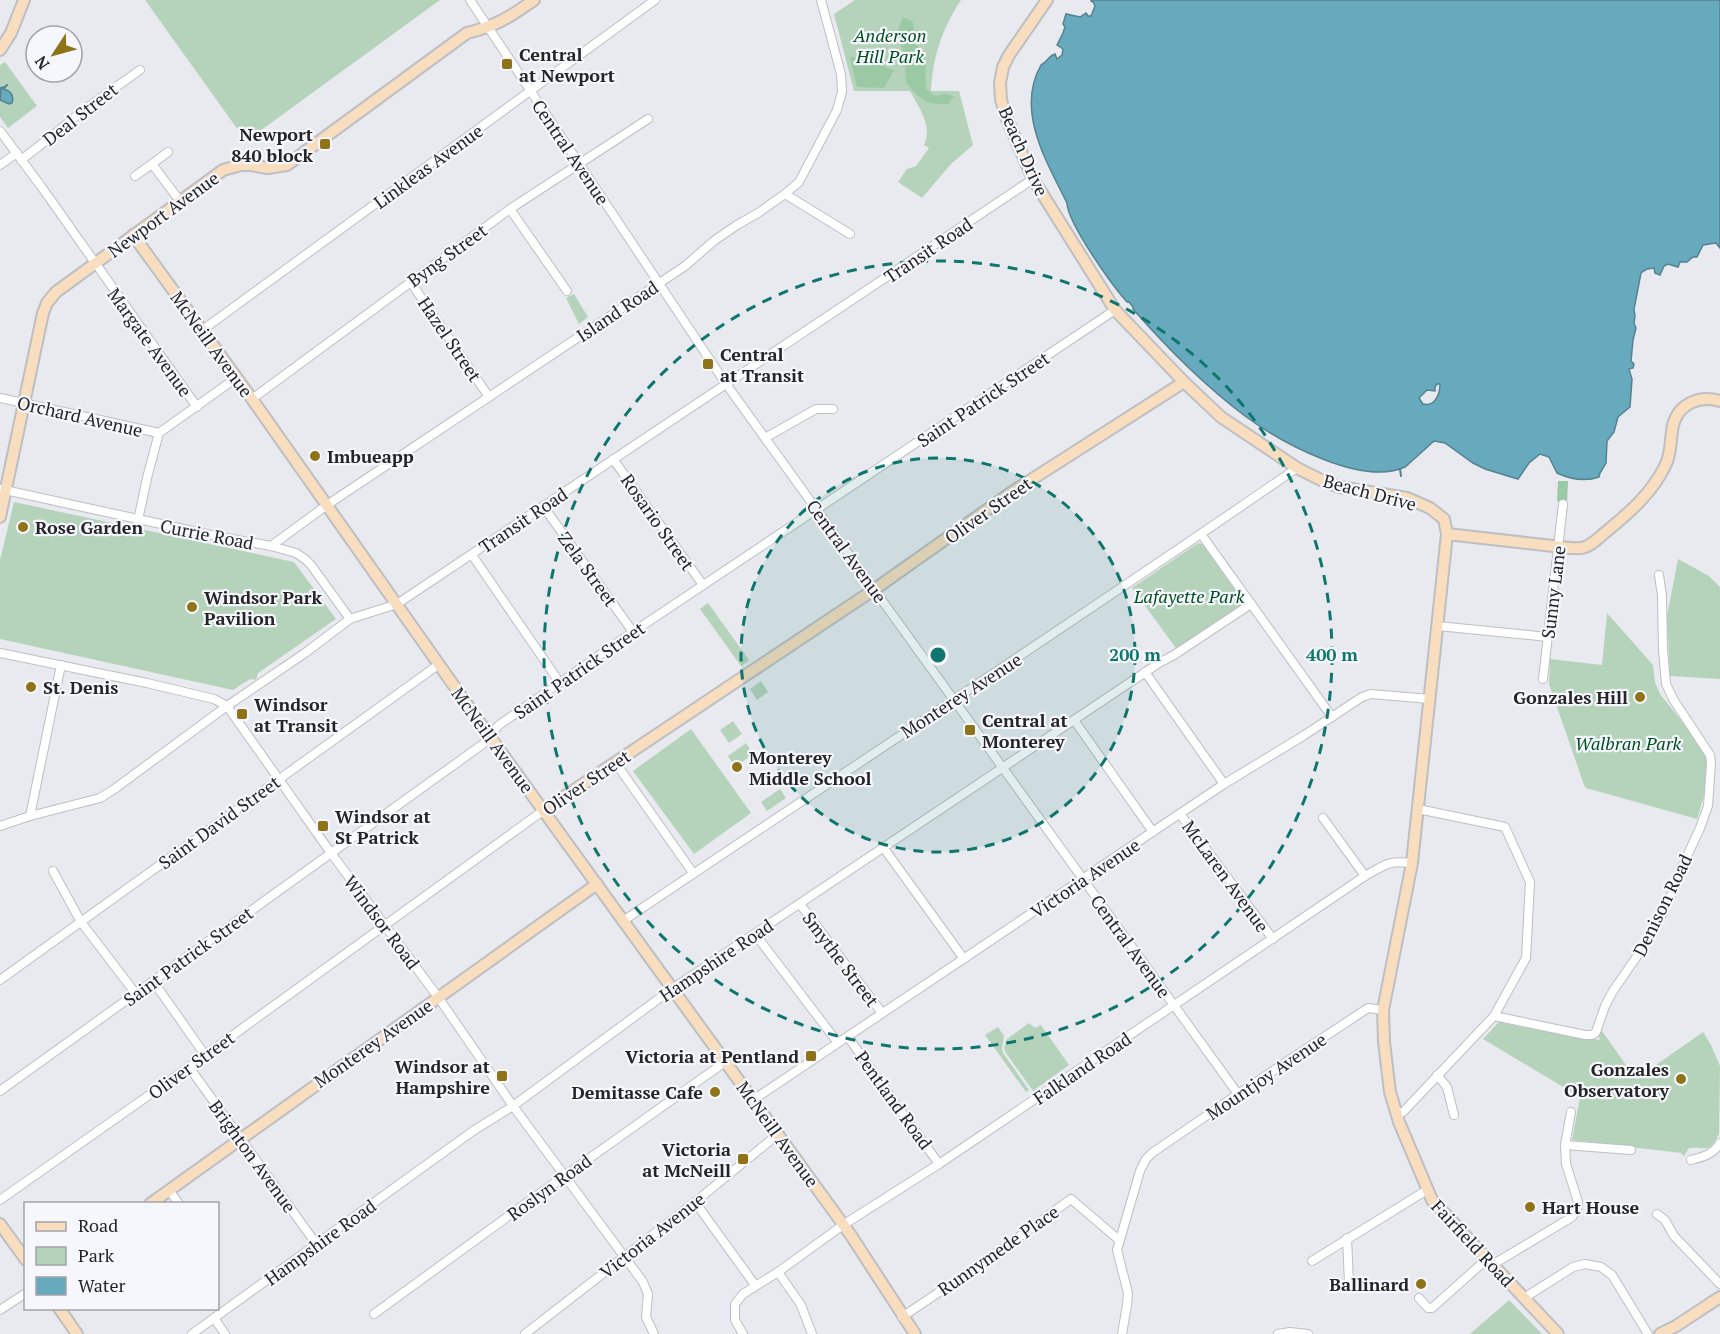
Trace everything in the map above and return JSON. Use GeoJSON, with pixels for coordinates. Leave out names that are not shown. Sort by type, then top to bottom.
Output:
{"type":"FeatureCollection","features":[{"type":"Feature","properties":{"kind":"street"},"geometry":{"type":"LineString","coordinates":[[0,50],[11,33],[24,0]]}},
{"type":"Feature","properties":{"kind":"street","name":"Central Avenue"},"geometry":{"type":"LineString","coordinates":[[470,0],[726,384],[1238,1094]]}},
{"type":"Feature","properties":{"kind":"street","name":"Newport Avenue"},"geometry":{"type":"LineString","coordinates":[[0,517],[3,490],[43,313],[47,303],[56,292],[223,170],[241,165],[267,168],[287,165],[467,33],[488,28],[508,18],[534,0]]}},
{"type":"Feature","properties":{"kind":"street","name":"Linkleas Avenue"},"geometry":{"type":"LineString","coordinates":[[201,331],[655,0]]}},
{"type":"Feature","properties":{"kind":"street","name":"Island Road"},"geometry":{"type":"LineString","coordinates":[[271,546],[327,505],[685,266],[722,235],[785,195],[799,182],[837,110],[842,92],[841,74],[820,0]]}},
{"type":"Feature","properties":{"kind":"street","name":"Beach Drive"},"geometry":{"type":"LineString","coordinates":[[1047,0],[1003,67],[1000,83],[1001,100],[1033,179],[1115,310],[1184,382],[1229,423],[1313,476],[1340,487],[1407,498],[1430,508],[1444,519],[1447,534]]}},
{"type":"Feature","properties":{"kind":"street","name":"Deal Street"},"geometry":{"type":"LineString","coordinates":[[0,165],[52,136],[81,112],[140,70]]}},
{"type":"Feature","properties":{"kind":"street","name":"Byng Street"},"geometry":{"type":"LineString","coordinates":[[252,399],[510,209],[648,119]]}},
{"type":"Feature","properties":{"kind":"street","name":"Margate Avenue"},"geometry":{"type":"LineString","coordinates":[[0,131],[197,407]]}},
{"type":"Feature","properties":{"kind":"street"},"geometry":{"type":"LineString","coordinates":[[135,176],[168,152]]}},
{"type":"Feature","properties":{"kind":"street"},"geometry":{"type":"LineString","coordinates":[[152,164],[180,201]]}},
{"type":"Feature","properties":{"kind":"street","name":"Transit Road"},"geometry":{"type":"LineString","coordinates":[[0,826],[100,798],[350,619],[397,604],[1033,179]]}},
{"type":"Feature","properties":{"kind":"street"},"geometry":{"type":"LineString","coordinates":[[785,195],[850,234]]}},
{"type":"Feature","properties":{"kind":"street"},"geometry":{"type":"LineString","coordinates":[[510,209],[567,291]]}},
{"type":"Feature","properties":{"kind":"street","name":"McNeill Avenue"},"geometry":{"type":"LineString","coordinates":[[133,236],[252,399],[489,737],[866,1257],[902,1317],[915,1334]]}},
{"type":"Feature","properties":{"kind":"street","name":"Hazel Street"},"geometry":{"type":"LineString","coordinates":[[410,281],[489,397]]}},
{"type":"Feature","properties":{"kind":"street","name":"Saint Patrick Street"},"geometry":{"type":"LineString","coordinates":[[0,1091],[483,744],[499,725],[633,632],[1115,310]]}},
{"type":"Feature","properties":{"kind":"street"},"geometry":{"type":"LineString","coordinates":[[138,520],[159,434],[236,378]]}},
{"type":"Feature","properties":{"kind":"street","name":"Oliver Street"},"geometry":{"type":"LineString","coordinates":[[0,1200],[189,1067],[544,810],[875,589],[1012,492],[1184,382]]}},
{"type":"Feature","properties":{"kind":"street","name":"Orchard Avenue"},"geometry":{"type":"LineString","coordinates":[[0,398],[159,434]]}},
{"type":"Feature","properties":{"kind":"street"},"geometry":{"type":"LineString","coordinates":[[1418,809],[1505,827],[1530,882],[1526,957],[1494,1016],[1404,1111],[1395,1111],[1390,1092],[1384,1042],[1383,1010],[1412,863],[1447,534],[1579,549],[1590,544],[1633,509],[1665,467],[1670,452],[1674,424],[1680,412],[1691,402],[1698,400],[1706,398],[1720,401]]}},
{"type":"Feature","properties":{"kind":"street"},"geometry":{"type":"LineString","coordinates":[[765,438],[816,409],[833,410]]}},
{"type":"Feature","properties":{"kind":"street","name":"Rosario Street"},"geometry":{"type":"LineString","coordinates":[[613,459],[703,585]]}},
{"type":"Feature","properties":{"kind":"street","name":"Monterey Avenue"},"geometry":{"type":"LineString","coordinates":[[623,921],[1090,610],[1297,468]]}},
{"type":"Feature","properties":{"kind":"street","name":"Currie Road"},"geometry":{"type":"LineString","coordinates":[[3,490],[296,553],[305,559],[350,619]]}},
{"type":"Feature","properties":{"kind":"street","name":"Sunny Lane"},"geometry":{"type":"LineString","coordinates":[[1543,679],[1563,504]]}},
{"type":"Feature","properties":{"kind":"street","name":"Zela Street"},"geometry":{"type":"LineString","coordinates":[[543,506],[633,632]]}},
{"type":"Feature","properties":{"kind":"street"},"geometry":{"type":"LineString","coordinates":[[1201,534],[1332,717]]}},
{"type":"Feature","properties":{"kind":"street"},"geometry":{"type":"LineString","coordinates":[[472,555],[560,683]]}},
{"type":"Feature","properties":{"kind":"street","name":"Denison Road"},"geometry":{"type":"LineString","coordinates":[[1494,1016],[1584,1035],[1592,1035],[1596,1032],[1613,991],[1651,936],[1706,814],[1712,763],[1706,748],[1673,699],[1666,684],[1659,575]]}},
{"type":"Feature","properties":{"kind":"street","name":"Hampshire Road"},"geometry":{"type":"LineString","coordinates":[[192,1334],[473,1131],[513,1106],[672,989],[1145,672],[1251,604]]}},
{"type":"Feature","properties":{"kind":"street"},"geometry":{"type":"LineString","coordinates":[[1438,626],[1548,637]]}},
{"type":"Feature","properties":{"kind":"street"},"geometry":{"type":"LineString","coordinates":[[0,653],[183,691],[214,699],[227,706]]}},
{"type":"Feature","properties":{"kind":"street"},"geometry":{"type":"LineString","coordinates":[[30,816],[61,665]]}},
{"type":"Feature","properties":{"kind":"street","name":"Saint David Street"},"geometry":{"type":"LineString","coordinates":[[0,980],[438,665]]}},
{"type":"Feature","properties":{"kind":"street"},"geometry":{"type":"LineString","coordinates":[[1145,672],[1224,784]]}},
{"type":"Feature","properties":{"kind":"street","name":"Victoria Avenue"},"geometry":{"type":"LineString","coordinates":[[753,1100],[1224,784],[1362,697],[1371,694],[1430,699]]}},
{"type":"Feature","properties":{"kind":"street","name":"Windsor Road"},"geometry":{"type":"LineString","coordinates":[[227,706],[331,853],[438,997],[513,1106],[643,1282],[648,1294],[646,1317],[654,1334]]}},
{"type":"Feature","properties":{"kind":"street"},"geometry":{"type":"LineString","coordinates":[[1074,720],[1153,832]]}},
{"type":"Feature","properties":{"kind":"street"},"geometry":{"type":"LineString","coordinates":[[615,762],[693,873]]}},
{"type":"Feature","properties":{"kind":"street","name":"McLaren Avenue"},"geometry":{"type":"LineString","coordinates":[[1180,814],[1272,939]]}},
{"type":"Feature","properties":{"kind":"street"},"geometry":{"type":"LineString","coordinates":[[1323,818],[1365,876]]}},
{"type":"Feature","properties":{"kind":"street"},"geometry":{"type":"LineString","coordinates":[[883,847],[964,959]]}},
{"type":"Feature","properties":{"kind":"street","name":"Falkland Road"},"geometry":{"type":"LineString","coordinates":[[743,1334],[735,1320],[735,1304],[755,1285],[778,1272],[843,1225],[939,1164],[1365,876],[1388,863],[1396,861],[1412,863]]}},
{"type":"Feature","properties":{"kind":"street"},"geometry":{"type":"LineString","coordinates":[[53,871],[81,922],[136,994]]}},
{"type":"Feature","properties":{"kind":"street","name":"Monterey Avenue"},"geometry":{"type":"LineString","coordinates":[[151,1202],[597,884]]}},
{"type":"Feature","properties":{"kind":"street","name":"Smythe Street"},"geometry":{"type":"LineString","coordinates":[[800,904],[882,1013]]}},
{"type":"Feature","properties":{"kind":"street","name":"Pentland Road"},"geometry":{"type":"LineString","coordinates":[[754,934],[837,1043]]}},
{"type":"Feature","properties":{"kind":"street"},"geometry":{"type":"LineString","coordinates":[[153,981],[205,1055]]}},
{"type":"Feature","properties":{"kind":"street","name":"Mountjoy Avenue"},"geometry":{"type":"LineString","coordinates":[[1119,1240],[1140,1171],[1152,1153],[1368,1008],[1383,1010]]}},
{"type":"Feature","properties":{"kind":"street","name":"Pentland Road"},"geometry":{"type":"LineString","coordinates":[[848,1036],[939,1164]]}},
{"type":"Feature","properties":{"kind":"street","name":"Roslyn Road"},"geometry":{"type":"LineString","coordinates":[[374,1314],[725,1062]]}},
{"type":"Feature","properties":{"kind":"street","name":"Brighton Avenue"},"geometry":{"type":"LineString","coordinates":[[189,1067],[317,1245]]}},
{"type":"Feature","properties":{"kind":"street"},"geometry":{"type":"LineString","coordinates":[[1437,1075],[1447,1087],[1454,1115]]}},
{"type":"Feature","properties":{"kind":"street","name":"Fairfield Road"},"geometry":{"type":"LineString","coordinates":[[1395,1111],[1427,1190],[1436,1205],[1558,1334]]}},
{"type":"Feature","properties":{"kind":"street"},"geometry":{"type":"LineString","coordinates":[[1419,1298],[1428,1308],[1432,1308],[1490,1262],[1572,1217],[1578,1210],[1578,1202],[1566,1164],[1565,1145],[1571,1112]]}},
{"type":"Feature","properties":{"kind":"street","name":"Victoria Avenue"},"geometry":{"type":"LineString","coordinates":[[525,1334],[777,1135]]}},
{"type":"Feature","properties":{"kind":"street"},"geometry":{"type":"LineString","coordinates":[[1692,1160],[1707,1156],[1720,1143]]}},
{"type":"Feature","properties":{"kind":"street"},"geometry":{"type":"LineString","coordinates":[[1565,1145],[1631,1150]]}},
{"type":"Feature","properties":{"kind":"street"},"geometry":{"type":"LineString","coordinates":[[169,1190],[178,1202]]}},
{"type":"Feature","properties":{"kind":"street"},"geometry":{"type":"LineString","coordinates":[[1312,1261],[1427,1190]]}},
{"type":"Feature","properties":{"kind":"street","name":"Runnymede Place"},"geometry":{"type":"LineString","coordinates":[[902,1317],[987,1260],[1071,1199],[1119,1240]]}},
{"type":"Feature","properties":{"kind":"street"},"geometry":{"type":"LineString","coordinates":[[695,1202],[755,1285]]}},
{"type":"Feature","properties":{"kind":"street"},"geometry":{"type":"LineString","coordinates":[[1657,1214],[1665,1220],[1674,1236],[1720,1284]]}},
{"type":"Feature","properties":{"kind":"street"},"geometry":{"type":"LineString","coordinates":[[0,1224],[24,1257]]}},
{"type":"Feature","properties":{"kind":"street"},"geometry":{"type":"LineString","coordinates":[[1347,1238],[1349,1283]]}},
{"type":"Feature","properties":{"kind":"street"},"geometry":{"type":"LineString","coordinates":[[1119,1240],[1117,1250],[1128,1293],[1122,1334]]}},
{"type":"Feature","properties":{"kind":"street"},"geometry":{"type":"LineString","coordinates":[[1524,1298],[1573,1267],[1585,1264],[1601,1267],[1611,1275],[1648,1334]]}},
{"type":"Feature","properties":{"kind":"street"},"geometry":{"type":"LineString","coordinates":[[778,1272],[801,1305],[812,1334]]}},
{"type":"Feature","properties":{"kind":"street"},"geometry":{"type":"LineString","coordinates":[[0,1310],[24,1294]]}},
{"type":"Feature","properties":{"kind":"street"},"geometry":{"type":"LineString","coordinates":[[1660,1334],[1720,1297]]}},
{"type":"Feature","properties":{"kind":"street"},"geometry":{"type":"LineString","coordinates":[[60,1310],[77,1334]]}},
{"type":"Feature","properties":{"kind":"street"},"geometry":{"type":"LineString","coordinates":[[214,1318],[225,1334]]}},
{"type":"Feature","properties":{"kind":"street"},"geometry":{"type":"LineString","coordinates":[[1278,1334],[1290,1332],[1308,1334]]}},
{"type":"Feature","properties":{"kind":"green space"},"geometry":{"type":"Polygon","coordinates":[[[145,0],[440,0],[246,141],[145,0]]]}},
{"type":"Feature","properties":{"kind":"green space","name":"Anderson Hill Park"},"geometry":{"type":"Polygon","coordinates":[[[855,0],[961,0],[940,43],[931,91],[959,91],[973,145],[951,164],[922,198],[898,182],[907,169],[916,166],[929,148],[924,145],[927,131],[924,117],[910,91],[854,91],[834,14],[855,0]]]}},
{"type":"Feature","properties":{"kind":"green space"},"geometry":{"type":"Polygon","coordinates":[[[903,17],[913,22],[915,43],[925,55],[926,89],[935,96],[947,94],[954,96],[948,104],[934,104],[924,100],[906,83],[905,56],[897,33],[903,17]]]}},
{"type":"Feature","properties":{"kind":"green space"},"geometry":{"type":"Polygon","coordinates":[[[850,57],[894,70],[884,88],[857,87],[850,57]]]}},
{"type":"Feature","properties":{"kind":"green space"},"geometry":{"type":"Polygon","coordinates":[[[5,62],[37,106],[8,128],[0,117],[0,65],[5,62]]]}},
{"type":"Feature","properties":{"kind":"green space"},"geometry":{"type":"Polygon","coordinates":[[[574,294],[588,317],[579,324],[566,298],[574,294]]]}},
{"type":"Feature","properties":{"kind":"green space"},"geometry":{"type":"Polygon","coordinates":[[[1558,481],[1568,481],[1567,504],[1557,501],[1558,481]]]}},
{"type":"Feature","properties":{"kind":"green space"},"geometry":{"type":"Polygon","coordinates":[[[14,502],[294,562],[336,619],[258,673],[256,680],[250,679],[233,690],[0,639],[0,560],[14,502]]]}},
{"type":"Feature","properties":{"kind":"green space","name":"Lafayette Park"},"geometry":{"type":"Polygon","coordinates":[[[1198,543],[1202,544],[1241,598],[1242,607],[1178,651],[1132,588],[1198,543]]]}},
{"type":"Feature","properties":{"kind":"green space"},"geometry":{"type":"Polygon","coordinates":[[[1678,559],[1709,576],[1720,587],[1720,679],[1670,676],[1667,616],[1678,559]]]}},
{"type":"Feature","properties":{"kind":"green space"},"geometry":{"type":"Polygon","coordinates":[[[708,603],[749,660],[741,666],[700,609],[708,603]]]}},
{"type":"Feature","properties":{"kind":"green space","name":"Walbran Park"},"geometry":{"type":"Polygon","coordinates":[[[1607,613],[1653,665],[1655,682],[1660,694],[1706,755],[1709,779],[1697,819],[1586,788],[1584,785],[1549,684],[1550,659],[1602,665],[1607,613]]]}},
{"type":"Feature","properties":{"kind":"green space"},"geometry":{"type":"Polygon","coordinates":[[[761,681],[768,692],[757,700],[750,689],[761,681]]]}},
{"type":"Feature","properties":{"kind":"green space"},"geometry":{"type":"Polygon","coordinates":[[[733,721],[742,734],[729,743],[720,730],[733,721]]]}},
{"type":"Feature","properties":{"kind":"green space"},"geometry":{"type":"Polygon","coordinates":[[[691,729],[751,813],[694,854],[633,771],[691,729]]]}},
{"type":"Feature","properties":{"kind":"green space"},"geometry":{"type":"Polygon","coordinates":[[[746,743],[753,754],[735,767],[728,756],[746,743]]]}},
{"type":"Feature","properties":{"kind":"green space"},"geometry":{"type":"Polygon","coordinates":[[[780,789],[786,798],[767,811],[761,802],[780,789]]]}},
{"type":"Feature","properties":{"kind":"green space"},"geometry":{"type":"Polygon","coordinates":[[[1499,1022],[1600,1040],[1598,1035],[1602,1031],[1636,1079],[1703,1032],[1720,1066],[1719,1134],[1709,1147],[1689,1148],[1684,1156],[1681,1153],[1572,1140],[1580,1097],[1483,1039],[1499,1022]]]}},
{"type":"Feature","properties":{"kind":"green space"},"geometry":{"type":"Polygon","coordinates":[[[1029,1023],[1035,1028],[1041,1025],[1069,1065],[1033,1091],[1004,1048],[1007,1039],[1029,1023]]]}},
{"type":"Feature","properties":{"kind":"green space"},"geometry":{"type":"Polygon","coordinates":[[[998,1027],[1004,1036],[1003,1053],[1029,1090],[1026,1092],[985,1035],[998,1027]]]}},
{"type":"Feature","properties":{"kind":"green space"},"geometry":{"type":"Polygon","coordinates":[[[1509,1300],[1542,1334],[1470,1334],[1509,1300]]]}},
{"type":"Feature","properties":{"kind":"water"},"geometry":{"type":"Polygon","coordinates":[[[1720,0],[1720,248],[1716,243],[1703,245],[1697,257],[1687,262],[1680,262],[1678,267],[1668,264],[1664,266],[1660,275],[1655,273],[1654,268],[1641,273],[1634,309],[1636,328],[1631,361],[1634,364],[1633,368],[1629,369],[1632,379],[1630,407],[1618,417],[1614,432],[1607,441],[1606,463],[1599,477],[1583,480],[1562,475],[1557,473],[1549,457],[1540,454],[1529,463],[1518,479],[1485,469],[1445,443],[1434,441],[1405,467],[1387,472],[1345,467],[1322,459],[1279,438],[1245,416],[1201,379],[1146,324],[1102,269],[1082,239],[1069,213],[1067,203],[1037,136],[1031,100],[1034,82],[1041,65],[1055,54],[1057,59],[1062,55],[1063,49],[1057,45],[1065,27],[1063,24],[1066,14],[1080,17],[1086,13],[1091,16],[1095,6],[1091,1],[1720,0]],[[1437,384],[1435,391],[1427,390],[1419,398],[1423,404],[1434,402],[1440,384],[1437,384]]]}},
{"type":"Feature","properties":{"kind":"water"},"geometry":{"type":"Polygon","coordinates":[[[1,88],[11,93],[12,103],[0,100],[1,88]]]}},
{"type":"Feature","properties":{"kind":"waterway"},"geometry":{"type":"LineString","coordinates":[[1,88],[7,85]]}},
{"type":"Feature","properties":{"kind":"waterway"},"geometry":{"type":"LineString","coordinates":[[1400,469],[1401,476]]}},
{"type":"Feature","properties":{"kind":"place","name":"Central at Newport"},"geometry":{"type":"Point","coordinates":[507,64]}},
{"type":"Feature","properties":{"kind":"place","name":"Newport 840 block"},"geometry":{"type":"Point","coordinates":[325,144]}},
{"type":"Feature","properties":{"kind":"place","name":"Central at Transit"},"geometry":{"type":"Point","coordinates":[708,364]}},
{"type":"Feature","properties":{"kind":"place","name":"Imbueapp"},"geometry":{"type":"Point","coordinates":[315,456]}},
{"type":"Feature","properties":{"kind":"place","name":"Rose Garden"},"geometry":{"type":"Point","coordinates":[23,527]}},
{"type":"Feature","properties":{"kind":"place","name":"Windsor Park Pavilion"},"geometry":{"type":"Point","coordinates":[192,607]}},
{"type":"Feature","properties":{"kind":"place","name":"St. Denis"},"geometry":{"type":"Point","coordinates":[31,687]}},
{"type":"Feature","properties":{"kind":"place","name":"Gonzales Hill"},"geometry":{"type":"Point","coordinates":[1640,697]}},
{"type":"Feature","properties":{"kind":"place","name":"Windsor at Transit"},"geometry":{"type":"Point","coordinates":[242,714]}},
{"type":"Feature","properties":{"kind":"place","name":"Central at Monterey"},"geometry":{"type":"Point","coordinates":[970,730]}},
{"type":"Feature","properties":{"kind":"place","name":"Monterey Middle School"},"geometry":{"type":"Point","coordinates":[737,767]}},
{"type":"Feature","properties":{"kind":"place","name":"Windsor at St Patrick"},"geometry":{"type":"Point","coordinates":[323,826]}},
{"type":"Feature","properties":{"kind":"place","name":"Victoria at Pentland"},"geometry":{"type":"Point","coordinates":[811,1056]}},
{"type":"Feature","properties":{"kind":"place","name":"Windsor at Hampshire"},"geometry":{"type":"Point","coordinates":[502,1076]}},
{"type":"Feature","properties":{"kind":"place","name":"Gonzales Observatory"},"geometry":{"type":"Point","coordinates":[1681,1079]}},
{"type":"Feature","properties":{"kind":"place","name":"Demitasse Cafe"},"geometry":{"type":"Point","coordinates":[715,1092]}},
{"type":"Feature","properties":{"kind":"place","name":"Victoria at McNeill"},"geometry":{"type":"Point","coordinates":[743,1159]}},
{"type":"Feature","properties":{"kind":"place","name":"Hart House"},"geometry":{"type":"Point","coordinates":[1530,1207]}},
{"type":"Feature","properties":{"kind":"place","name":"Ballinard"},"geometry":{"type":"Point","coordinates":[1421,1284]}}]}
